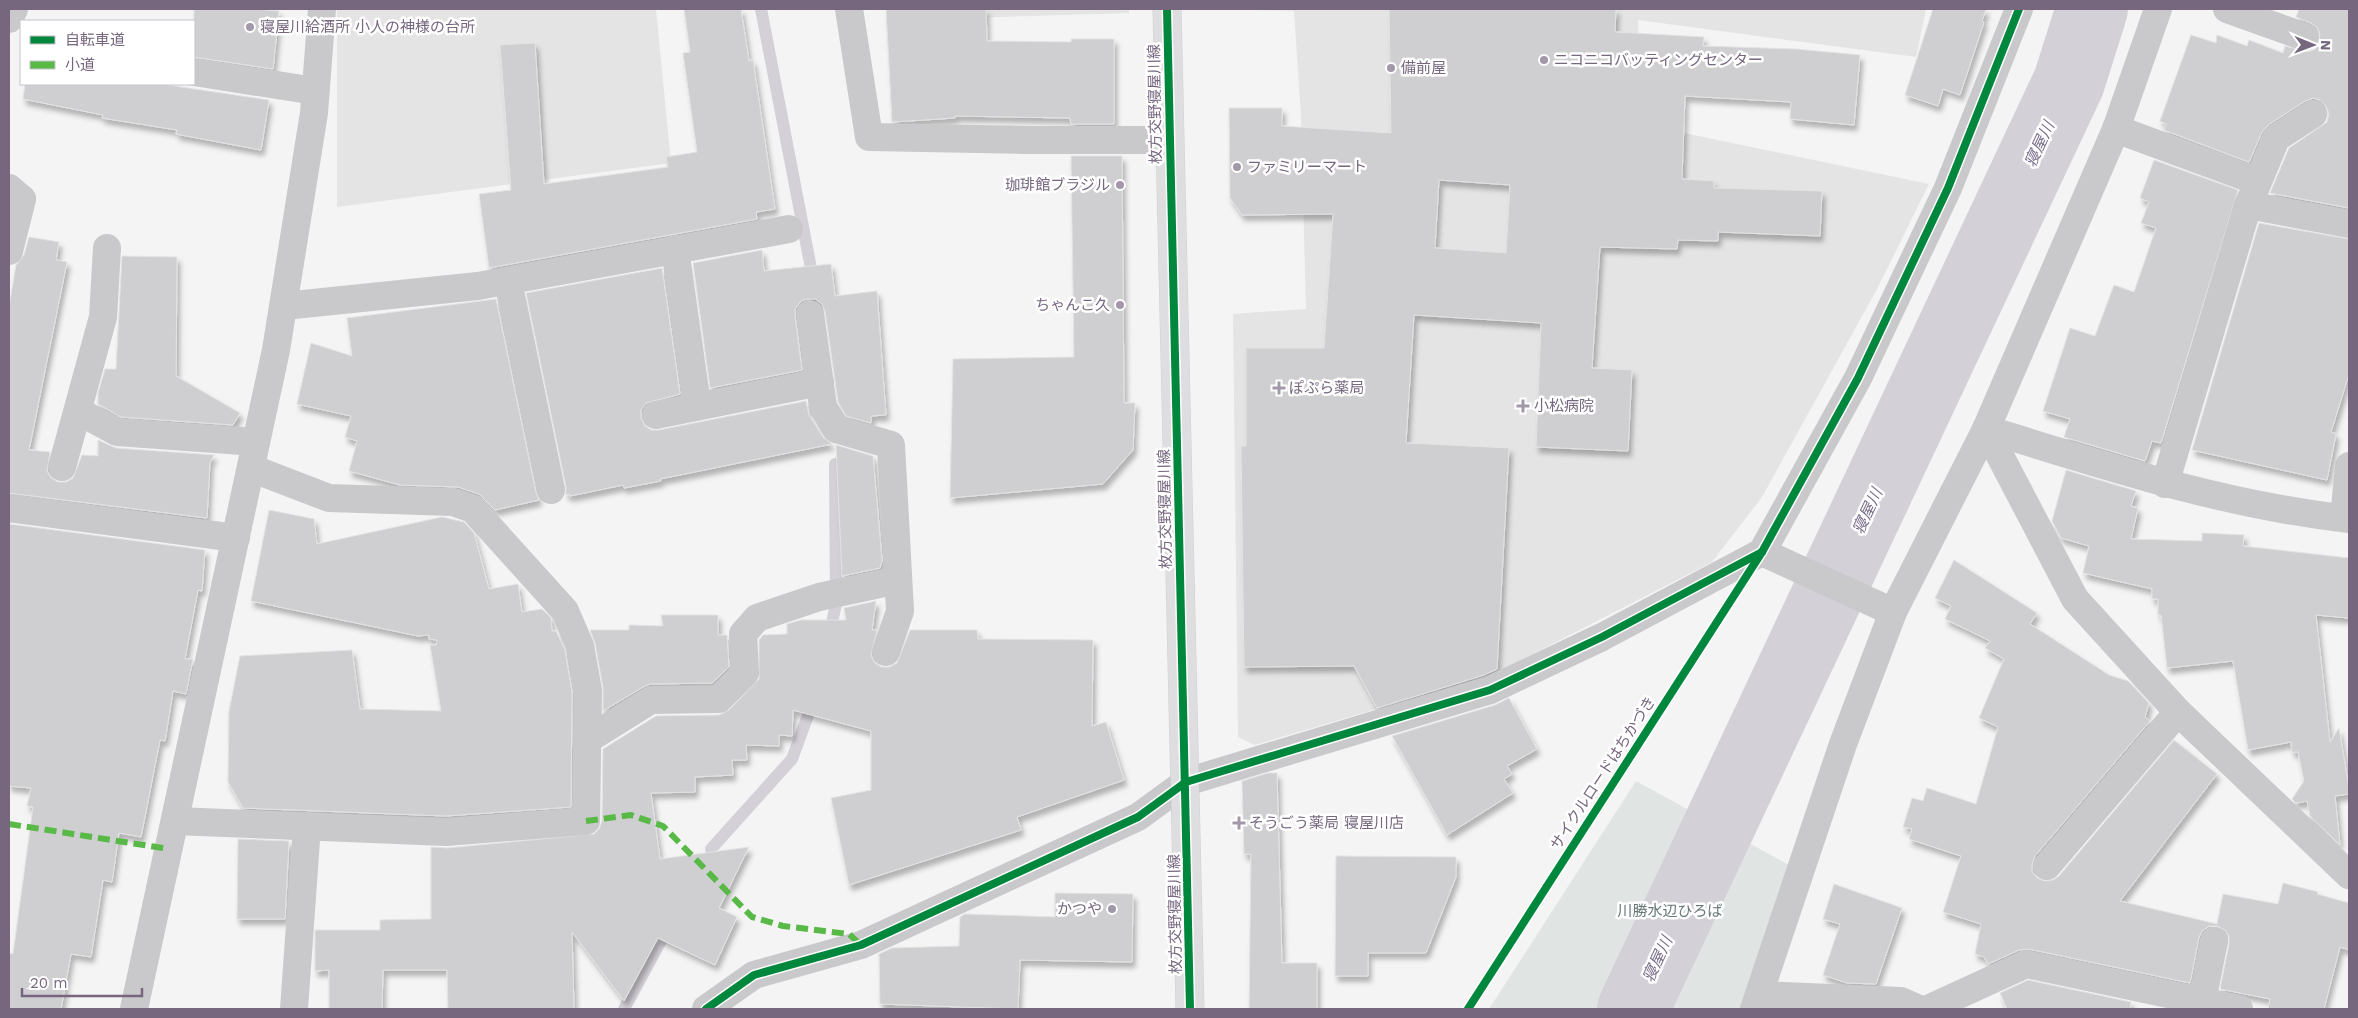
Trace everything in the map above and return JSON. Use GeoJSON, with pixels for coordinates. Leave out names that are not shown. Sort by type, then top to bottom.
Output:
{"type":"FeatureCollection","features":[{"type":"Feature","properties":{"kind":"main road","name":"枚方交野寝屋川線"},"geometry":{"type":"LineString","coordinates":[[1166,9],[1190,1009]]}},
{"type":"Feature","properties":{"kind":"street"},"geometry":{"type":"LineString","coordinates":[[9,19],[14,9]]}},
{"type":"Feature","properties":{"kind":"street"},"geometry":{"type":"LineString","coordinates":[[134,1009],[254,455],[284,306],[314,113],[322,9]]}},
{"type":"Feature","properties":{"kind":"street"},"geometry":{"type":"LineString","coordinates":[[849,9],[869,137],[1169,140]]}},
{"type":"Feature","properties":{"kind":"street"},"geometry":{"type":"LineString","coordinates":[[706,1009],[754,975],[860,945],[1138,817],[1186,782],[1490,690],[1602,637],[1762,552],[1858,378],[1948,188],[2019,9]]}},
{"type":"Feature","properties":{"kind":"street"},"geometry":{"type":"LineString","coordinates":[[1919,1009],[1901,1001],[1756,1002],[1843,744],[1893,612],[1986,429],[2116,129],[2158,9]]}},
{"type":"Feature","properties":{"kind":"street"},"geometry":{"type":"LineString","coordinates":[[2227,9],[2305,37]]}},
{"type":"Feature","properties":{"kind":"street"},"geometry":{"type":"LineString","coordinates":[[195,72],[315,91]]}},
{"type":"Feature","properties":{"kind":"street"},"geometry":{"type":"LineString","coordinates":[[2165,484],[2253,193],[2276,138],[2313,114]]}},
{"type":"Feature","properties":{"kind":"street"},"geometry":{"type":"LineString","coordinates":[[2116,129],[2253,193],[2349,224]]}},
{"type":"Feature","properties":{"kind":"street"},"geometry":{"type":"LineString","coordinates":[[9,188],[22,199],[9,251]]}},
{"type":"Feature","properties":{"kind":"street"},"geometry":{"type":"LineString","coordinates":[[284,306],[478,286],[789,229]]}},
{"type":"Feature","properties":{"kind":"street"},"geometry":{"type":"LineString","coordinates":[[62,467],[103,317],[107,248]]}},
{"type":"Feature","properties":{"kind":"street"},"geometry":{"type":"LineString","coordinates":[[675,249],[697,406]]}},
{"type":"Feature","properties":{"kind":"street"},"geometry":{"type":"LineString","coordinates":[[508,280],[551,490]]}},
{"type":"Feature","properties":{"kind":"street"},"geometry":{"type":"LineString","coordinates":[[810,314],[823,406],[836,429],[891,445],[900,612],[886,652]]}},
{"type":"Feature","properties":{"kind":"street"},"geometry":{"type":"LineString","coordinates":[[656,415],[820,382]]}},
{"type":"Feature","properties":{"kind":"street"},"geometry":{"type":"LineString","coordinates":[[78,411],[117,432],[254,455],[329,498],[454,502],[473,509],[565,611],[580,646],[588,691],[586,821],[446,832],[175,821]]}},
{"type":"Feature","properties":{"kind":"street"},"geometry":{"type":"LineString","coordinates":[[1986,429],[2165,484],[2293,512],[2346,519],[2349,466]]}},
{"type":"Feature","properties":{"kind":"street"},"geometry":{"type":"LineString","coordinates":[[1986,429],[2076,599],[2178,712],[2348,873]]}},
{"type":"Feature","properties":{"kind":"street"},"geometry":{"type":"LineString","coordinates":[[9,508],[236,538]]}},
{"type":"Feature","properties":{"kind":"street"},"geometry":{"type":"LineString","coordinates":[[1762,552],[1893,612]]}},
{"type":"Feature","properties":{"kind":"street"},"geometry":{"type":"LineString","coordinates":[[587,740],[651,700],[719,699],[744,673],[743,634],[757,618],[819,597],[898,580]]}},
{"type":"Feature","properties":{"kind":"street"},"geometry":{"type":"LineString","coordinates":[[2047,866],[2178,712]]}},
{"type":"Feature","properties":{"kind":"street"},"geometry":{"type":"LineString","coordinates":[[294,1009],[307,826]]}},
{"type":"Feature","properties":{"kind":"street"},"geometry":{"type":"LineString","coordinates":[[2202,1001],[2214,941]]}},
{"type":"Feature","properties":{"kind":"street"},"geometry":{"type":"LineString","coordinates":[[1928,1009],[2026,964],[2239,1009]]}},
{"type":"Feature","properties":{"kind":"shaded area"},"geometry":{"type":"Polygon","coordinates":[[[337,9],[656,9],[671,163],[337,207],[337,9]]]}},
{"type":"Feature","properties":{"kind":"shaded area"},"geometry":{"type":"Polygon","coordinates":[[[899,9],[1129,9],[1129,13],[899,20],[899,9]]]}},
{"type":"Feature","properties":{"kind":"shaded area","name":"小松病院"},"geometry":{"type":"Polygon","coordinates":[[[1218,9],[1926,9],[1916,57],[1638,20],[1641,124],[1929,184],[1876,291],[1762,497],[1712,562],[1492,675],[1255,745],[1238,737],[1233,314],[1306,309],[1301,117],[1294,11],[1218,9]]]}},
{"type":"Feature","properties":{"kind":"green space","name":"川勝水辺ひろば"},"geometry":{"type":"Polygon","coordinates":[[[1636,781],[1791,866],[1742,1009],[1489,1009],[1636,781]]]}},
{"type":"Feature","properties":{"kind":"building"},"geometry":{"type":"Polygon","coordinates":[[[194,9],[279,11],[273,69],[195,57],[194,9]]]}},
{"type":"Feature","properties":{"kind":"building"},"geometry":{"type":"Polygon","coordinates":[[[684,9],[741,9],[749,61],[753,60],[775,209],[756,212],[757,219],[489,268],[479,194],[511,190],[500,45],[535,43],[544,184],[668,167],[666,157],[697,152],[683,53],[690,52],[684,9]]]}},
{"type":"Feature","properties":{"kind":"building"},"geometry":{"type":"Polygon","coordinates":[[[886,9],[986,9],[987,41],[1071,42],[1071,39],[1114,39],[1114,124],[1071,124],[1070,118],[955,116],[955,118],[892,122],[886,9]]]}},
{"type":"Feature","properties":{"kind":"building"},"geometry":{"type":"Polygon","coordinates":[[[1389,9],[1616,9],[1615,32],[1704,37],[1703,46],[1796,49],[1860,55],[1854,125],[1790,119],[1791,102],[1685,96],[1682,179],[1714,181],[1714,188],[1822,191],[1820,236],[1718,232],[1718,241],[1678,240],[1677,249],[1600,247],[1592,368],[1632,370],[1628,451],[1536,447],[1541,323],[1414,315],[1406,443],[1509,448],[1497,669],[1484,675],[1377,708],[1354,666],[1244,667],[1241,446],[1246,446],[1246,348],[1324,348],[1333,214],[1242,215],[1230,198],[1229,108],[1282,108],[1282,126],[1391,133],[1389,9]],[[1439,180],[1435,248],[1506,253],[1510,185],[1439,180]]]}},
{"type":"Feature","properties":{"kind":"building"},"geometry":{"type":"Polygon","coordinates":[[[1933,9],[1986,9],[1982,21],[1984,22],[1960,95],[1943,89],[1938,106],[1905,95],[1933,9]]]}},
{"type":"Feature","properties":{"kind":"building"},"geometry":{"type":"Polygon","coordinates":[[[2299,9],[2349,9],[2349,208],[2270,193],[2289,148],[2327,122],[2329,114],[2326,106],[2320,100],[2313,98],[2305,101],[2268,125],[2262,132],[2249,162],[2164,130],[2166,124],[2160,121],[2191,35],[2216,43],[2217,35],[2247,46],[2249,40],[2283,53],[2285,46],[2308,52],[2315,49],[2319,43],[2320,34],[2317,27],[2296,17],[2299,9]]]}},
{"type":"Feature","properties":{"kind":"building"},"geometry":{"type":"Polygon","coordinates":[[[25,85],[168,85],[269,100],[261,150],[176,134],[177,130],[102,118],[103,115],[23,99],[25,85]]]}},
{"type":"Feature","properties":{"kind":"building"},"geometry":{"type":"Polygon","coordinates":[[[1071,156],[1122,156],[1124,403],[1135,403],[1133,450],[1103,484],[950,498],[953,359],[1074,357],[1071,156]]]}},
{"type":"Feature","properties":{"kind":"building"},"geometry":{"type":"Polygon","coordinates":[[[2154,160],[2238,190],[2161,443],[2152,441],[2145,461],[2064,437],[2070,419],[2043,411],[2070,328],[2095,336],[2114,285],[2134,292],[2156,228],[2141,223],[2149,202],[2140,198],[2154,160]]]}},
{"type":"Feature","properties":{"kind":"building"},"geometry":{"type":"Polygon","coordinates":[[[2259,223],[2349,239],[2349,374],[2331,432],[2336,434],[2327,480],[2192,450],[2259,223]]]}},
{"type":"Feature","properties":{"kind":"building"},"geometry":{"type":"Polygon","coordinates":[[[29,237],[59,242],[56,260],[67,262],[29,450],[50,452],[47,471],[51,478],[58,482],[66,482],[73,478],[82,455],[98,456],[98,440],[116,448],[214,455],[210,462],[207,518],[9,493],[9,307],[16,265],[24,255],[29,237]]]}},
{"type":"Feature","properties":{"kind":"building"},"geometry":{"type":"Polygon","coordinates":[[[762,250],[764,271],[831,264],[835,296],[877,291],[886,415],[871,416],[871,423],[846,416],[838,402],[825,311],[822,304],[815,299],[801,301],[795,309],[802,370],[710,388],[693,263],[762,250]]]}},
{"type":"Feature","properties":{"kind":"building"},"geometry":{"type":"Polygon","coordinates":[[[122,256],[177,257],[176,376],[240,413],[233,425],[121,417],[98,404],[98,393],[105,369],[116,369],[122,256]]]}},
{"type":"Feature","properties":{"kind":"building"},"geometry":{"type":"Polygon","coordinates":[[[662,268],[680,394],[646,403],[641,410],[641,418],[645,426],[651,430],[659,430],[806,401],[809,415],[823,437],[832,444],[660,479],[661,481],[624,488],[623,485],[570,496],[570,494],[566,495],[566,487],[526,293],[662,268]]]}},
{"type":"Feature","properties":{"kind":"building"},"geometry":{"type":"Polygon","coordinates":[[[496,299],[539,500],[495,510],[479,494],[458,487],[400,485],[349,471],[357,441],[345,437],[351,416],[297,404],[311,343],[352,356],[347,318],[496,299]]]}},
{"type":"Feature","properties":{"kind":"building"},"geometry":{"type":"Polygon","coordinates":[[[836,445],[873,456],[882,560],[880,568],[842,576],[836,445]]]}},
{"type":"Feature","properties":{"kind":"building"},"geometry":{"type":"Polygon","coordinates":[[[2066,470],[2136,491],[2131,506],[2138,508],[2131,539],[2202,541],[2202,533],[2244,535],[2243,546],[2349,558],[2349,618],[2316,615],[2330,742],[2339,728],[2349,788],[2349,794],[2335,796],[2340,845],[2310,816],[2307,801],[2296,803],[2292,799],[2304,781],[2298,752],[2292,752],[2291,742],[2248,750],[2233,661],[2167,668],[2161,615],[2158,615],[2158,599],[2152,599],[2152,589],[2083,573],[2089,546],[2061,538],[2052,521],[2066,470]]]}},
{"type":"Feature","properties":{"kind":"building"},"geometry":{"type":"Polygon","coordinates":[[[269,510],[314,519],[317,544],[442,517],[464,522],[474,533],[489,589],[518,584],[522,612],[542,609],[551,618],[552,631],[556,631],[565,650],[572,692],[571,807],[446,816],[243,808],[228,782],[229,711],[240,656],[352,650],[360,709],[441,711],[430,645],[436,645],[437,640],[429,639],[429,635],[418,636],[251,601],[269,510]]]}},
{"type":"Feature","properties":{"kind":"building"},"geometry":{"type":"Polygon","coordinates":[[[9,524],[205,550],[202,591],[198,590],[185,659],[193,659],[186,694],[173,691],[165,741],[160,740],[141,837],[119,833],[112,882],[103,880],[91,957],[71,954],[61,1009],[9,1009],[9,953],[13,954],[33,807],[27,806],[31,788],[9,786],[9,524]]]}},
{"type":"Feature","properties":{"kind":"building"},"geometry":{"type":"Polygon","coordinates":[[[1954,560],[2037,613],[2030,624],[2109,675],[2128,681],[2149,703],[2145,717],[2150,721],[2035,856],[2032,872],[2037,878],[2045,881],[2053,880],[2059,876],[2174,740],[2217,774],[2120,901],[2217,924],[2223,894],[2278,904],[2283,883],[2318,892],[2317,894],[2349,903],[2349,950],[2340,947],[2324,1009],[2268,1009],[2270,999],[2220,989],[2229,936],[2225,930],[2217,926],[2209,926],[2202,931],[2199,937],[2190,983],[2029,949],[2019,950],[1988,964],[1984,957],[1975,954],[1981,924],[1943,912],[1961,856],[1909,839],[1912,829],[1903,827],[1912,798],[1923,801],[1927,788],[1976,804],[1998,727],[1979,718],[2004,659],[1985,648],[1990,641],[1945,619],[1951,606],[1935,598],[1954,560]]]}},
{"type":"Feature","properties":{"kind":"building"},"geometry":{"type":"Polygon","coordinates":[[[876,601],[872,630],[877,630],[871,655],[874,662],[881,667],[889,667],[897,663],[910,630],[977,630],[978,639],[1093,640],[1092,726],[1106,722],[1124,780],[1017,817],[1021,830],[849,885],[831,798],[871,790],[871,731],[793,710],[792,736],[779,735],[779,746],[746,745],[747,760],[732,760],[733,775],[695,777],[695,792],[651,793],[660,859],[749,847],[719,908],[737,917],[715,965],[658,938],[624,1001],[572,932],[574,1009],[448,1009],[447,970],[383,970],[382,1009],[329,1009],[329,970],[315,971],[315,930],[380,930],[380,920],[431,919],[431,847],[447,848],[594,834],[599,829],[602,821],[603,749],[656,716],[719,715],[729,710],[759,679],[759,640],[763,635],[787,634],[787,624],[801,620],[846,620],[844,608],[876,601]]]}},
{"type":"Feature","properties":{"kind":"building"},"geometry":{"type":"Polygon","coordinates":[[[661,615],[718,615],[718,635],[727,635],[729,667],[712,683],[650,684],[603,711],[603,688],[595,643],[590,630],[629,630],[629,625],[663,626],[661,615]]]}},
{"type":"Feature","properties":{"kind":"building"},"geometry":{"type":"Polygon","coordinates":[[[1509,698],[1537,749],[1507,766],[1512,774],[1504,779],[1513,793],[1447,835],[1392,736],[1495,705],[1509,698]]]}},
{"type":"Feature","properties":{"kind":"building"},"geometry":{"type":"Polygon","coordinates":[[[1268,773],[1277,773],[1282,963],[1317,963],[1317,1009],[1249,1009],[1251,854],[1244,854],[1242,781],[1268,773]]]}},
{"type":"Feature","properties":{"kind":"building"},"geometry":{"type":"Polygon","coordinates":[[[238,839],[289,841],[285,919],[237,919],[238,839]]]}},
{"type":"Feature","properties":{"kind":"building"},"geometry":{"type":"Polygon","coordinates":[[[1336,856],[1456,857],[1456,877],[1426,953],[1368,953],[1368,976],[1335,976],[1336,856]]]}},
{"type":"Feature","properties":{"kind":"building"},"geometry":{"type":"Polygon","coordinates":[[[1834,884],[1902,908],[1876,984],[1847,983],[1823,975],[1840,924],[1823,919],[1834,884]]]}},
{"type":"Feature","properties":{"kind":"building"},"geometry":{"type":"Polygon","coordinates":[[[1055,893],[1133,894],[1132,962],[1020,960],[1018,1009],[880,1004],[879,954],[892,948],[959,946],[960,917],[965,914],[1055,917],[1055,893]]]}},
{"type":"Feature","properties":{"kind":"building"},"geometry":{"type":"Polygon","coordinates":[[[2028,980],[2131,1002],[2130,1009],[2007,1009],[2000,993],[2028,980]]]}},
{"type":"Feature","properties":{"kind":"waterway"},"geometry":{"type":"LineString","coordinates":[[761,9],[815,289],[818,319]]}},
{"type":"Feature","properties":{"kind":"waterway","name":"寝屋川"},"geometry":{"type":"LineString","coordinates":[[1633,1009],[2069,82],[2092,9]]}},
{"type":"Feature","properties":{"kind":"waterway"},"geometry":{"type":"LineString","coordinates":[[829,636],[836,604],[835,464]]}},
{"type":"Feature","properties":{"kind":"waterway"},"geometry":{"type":"LineString","coordinates":[[711,849],[792,759],[814,699]]}},
{"type":"Feature","properties":{"kind":"waterway"},"geometry":{"type":"LineString","coordinates":[[624,1009],[669,926]]}},
{"type":"Feature","properties":{"kind":"marked path"},"geometry":{"type":"LineString","coordinates":[[586,821],[631,815],[663,826],[752,917],[783,926],[849,934],[861,945]]}},
{"type":"Feature","properties":{"kind":"marked path"},"geometry":{"type":"LineString","coordinates":[[9,824],[169,849]]}},
{"type":"Feature","properties":{"kind":"cycle path"},"geometry":{"type":"LineString","coordinates":[[1167,9],[1190,1009]]}},
{"type":"Feature","properties":{"kind":"cycle path","name":"サイクルロードはちかづき"},"geometry":{"type":"LineString","coordinates":[[1468,1009],[1762,552],[1858,378],[1948,188],[2019,9]]}},
{"type":"Feature","properties":{"kind":"cycle path"},"geometry":{"type":"LineString","coordinates":[[706,1009],[754,975],[861,945],[1138,817],[1186,782],[1490,690],[1602,637],[1762,552]]}},
{"type":"Feature","properties":{"kind":"place","name":"寝屋川給酒所 小人の神様の台所"},"geometry":{"type":"Point","coordinates":[250,27]}},
{"type":"Feature","properties":{"kind":"place","name":"ニコニコバッティングセンター"},"geometry":{"type":"Point","coordinates":[1544,60]}},
{"type":"Feature","properties":{"kind":"place","name":"備前屋"},"geometry":{"type":"Point","coordinates":[1391,68]}},
{"type":"Feature","properties":{"kind":"place","name":"ファミリーマート"},"geometry":{"type":"Point","coordinates":[1237,167]}},
{"type":"Feature","properties":{"kind":"place","name":"珈琲館ブラジル"},"geometry":{"type":"Point","coordinates":[1120,185]}},
{"type":"Feature","properties":{"kind":"place","name":"ちゃんこ久"},"geometry":{"type":"Point","coordinates":[1120,305]}},
{"type":"Feature","properties":{"kind":"place","name":"ぽぷら薬局"},"geometry":{"type":"Point","coordinates":[1279,388]}},
{"type":"Feature","properties":{"kind":"place","name":"小松病院"},"geometry":{"type":"Point","coordinates":[1523,406]}},
{"type":"Feature","properties":{"kind":"place","name":"そうごう薬局 寝屋川店"},"geometry":{"type":"Point","coordinates":[1239,823]}},
{"type":"Feature","properties":{"kind":"place","name":"かつや"},"geometry":{"type":"Point","coordinates":[1112,909]}}]}
